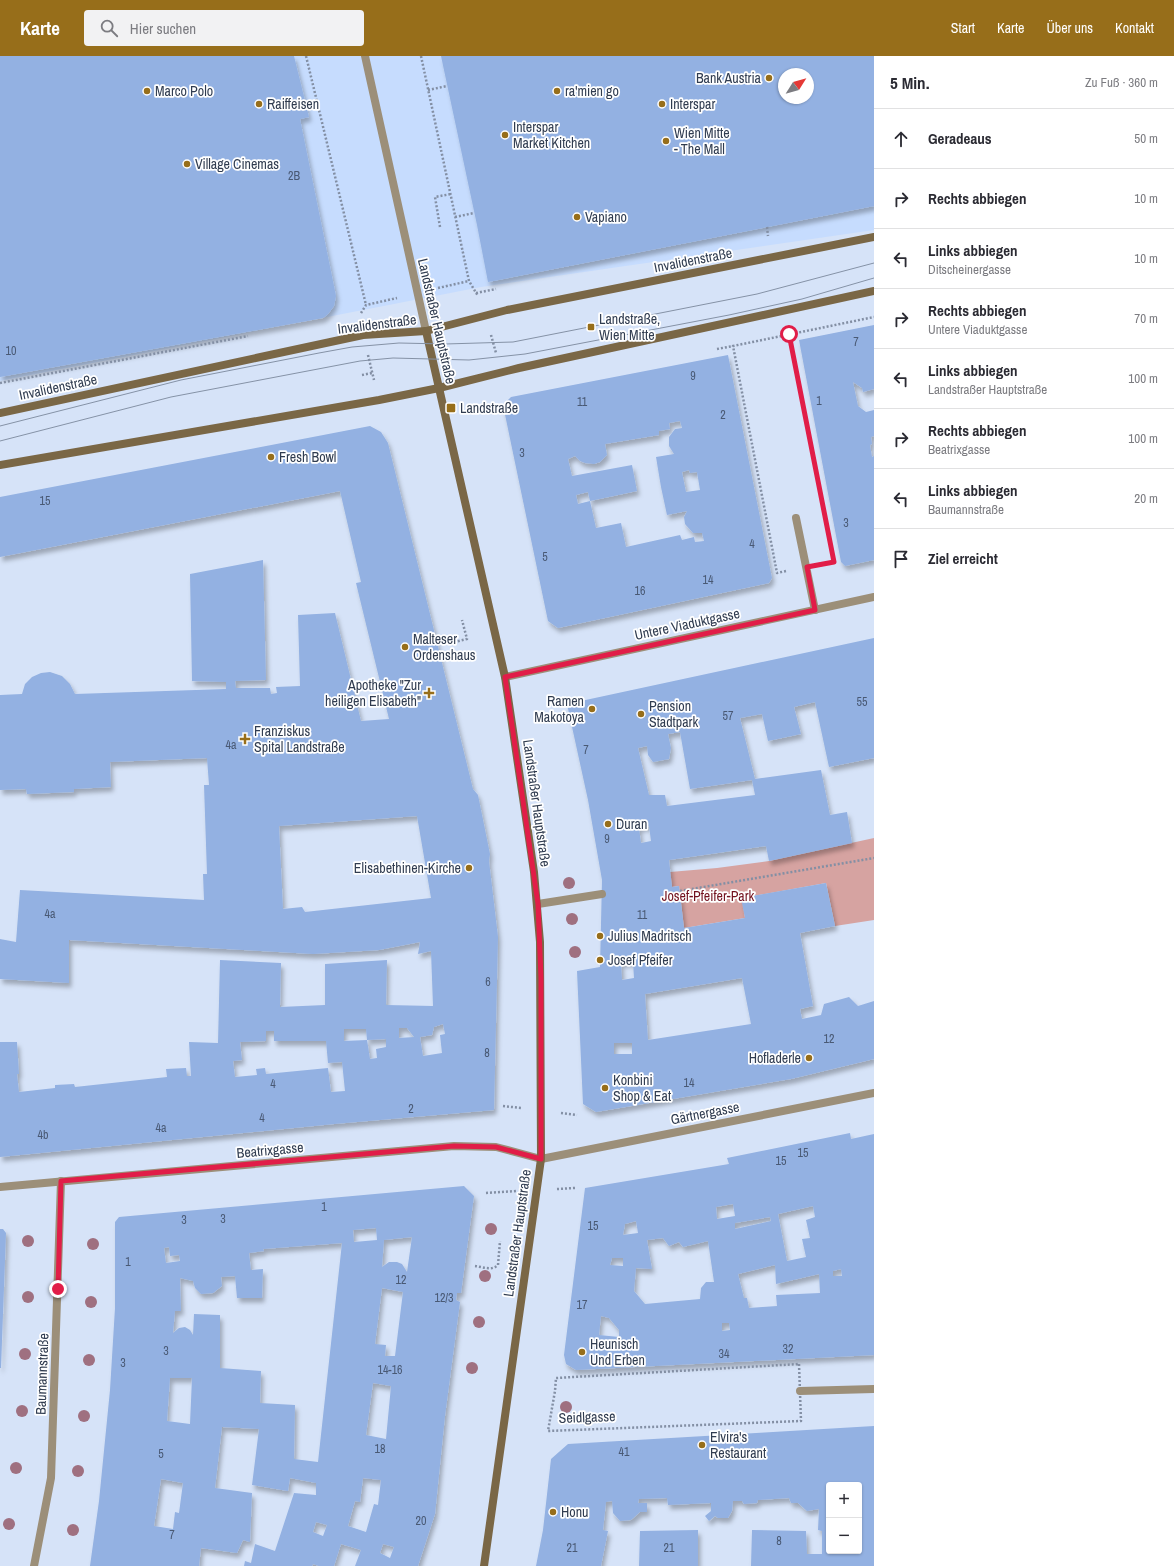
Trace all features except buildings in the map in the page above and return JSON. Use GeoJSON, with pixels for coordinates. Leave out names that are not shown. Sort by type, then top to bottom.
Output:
{"type":"FeatureCollection","features":[{"type":"Feature","properties":{"kind":"main road","name":"Invalidenstraße"},"geometry":{"type":"LineString","coordinates":[[0,413],[363,335],[426,331],[507,310],[874,237]]}},
{"type":"Feature","properties":{"kind":"main road"},"geometry":{"type":"LineString","coordinates":[[0,465],[379,400],[874,291]]}},
{"type":"Feature","properties":{"kind":"main road","name":"Landstraßer Hauptstraße"},"geometry":{"type":"LineString","coordinates":[[426,331],[505,677],[538,904],[541,978],[541,1159],[484,1566]]}},
{"type":"Feature","properties":{"kind":"street","name":"Landstraßer Hauptstraße"},"geometry":{"type":"LineString","coordinates":[[365,56],[426,331]]}},
{"type":"Feature","properties":{"kind":"street"},"geometry":{"type":"LineString","coordinates":[[796,518],[815,610]]}},
{"type":"Feature","properties":{"kind":"street","name":"Untere Viaduktgasse"},"geometry":{"type":"LineString","coordinates":[[505,677],[874,597]]}},
{"type":"Feature","properties":{"kind":"street"},"geometry":{"type":"LineString","coordinates":[[538,904],[602,894]]}},
{"type":"Feature","properties":{"kind":"street","name":"Gärtnergasse"},"geometry":{"type":"LineString","coordinates":[[541,1159],[874,1093]]}},
{"type":"Feature","properties":{"kind":"street","name":"Beatrixgasse"},"geometry":{"type":"LineString","coordinates":[[0,1187],[454,1146],[496,1147],[541,1159]]}},
{"type":"Feature","properties":{"kind":"street","name":"Baumannstraße"},"geometry":{"type":"LineString","coordinates":[[34,1566],[51,1478],[61,1181]]}},
{"type":"Feature","properties":{"kind":"street"},"geometry":{"type":"LineString","coordinates":[[800,1391],[874,1389]]}},
{"type":"Feature","properties":{"kind":"path"},"geometry":{"type":"LineString","coordinates":[[306,56],[366,305]]}},
{"type":"Feature","properties":{"kind":"path"},"geometry":{"type":"LineString","coordinates":[[421,56],[469,281],[432,290]]}},
{"type":"Feature","properties":{"kind":"path"},"geometry":{"type":"LineString","coordinates":[[428,90],[446,86]]}},
{"type":"Feature","properties":{"kind":"path"},"geometry":{"type":"LineString","coordinates":[[440,227],[435,197],[451,194]]}},
{"type":"Feature","properties":{"kind":"path"},"geometry":{"type":"LineString","coordinates":[[455,216],[474,213]]}},
{"type":"Feature","properties":{"kind":"path"},"geometry":{"type":"LineString","coordinates":[[767,227],[768,237]]}},
{"type":"Feature","properties":{"kind":"path"},"geometry":{"type":"LineString","coordinates":[[359,314],[366,305],[399,297]]}},
{"type":"Feature","properties":{"kind":"path"},"geometry":{"type":"LineString","coordinates":[[789,334],[834,562],[777,573],[734,346],[789,334],[874,317]]}},
{"type":"Feature","properties":{"kind":"path"},"geometry":{"type":"LineString","coordinates":[[0,383],[250,336]]}},
{"type":"Feature","properties":{"kind":"path"},"geometry":{"type":"LineString","coordinates":[[362,375],[372,373]]}},
{"type":"Feature","properties":{"kind":"path"},"geometry":{"type":"LineString","coordinates":[[450,643],[467,639],[462,620]]}},
{"type":"Feature","properties":{"kind":"path"},"geometry":{"type":"LineString","coordinates":[[680,891],[874,858]]}},
{"type":"Feature","properties":{"kind":"path"},"geometry":{"type":"LineString","coordinates":[[475,1266],[492,1268],[498,1265],[500,1241]]}},
{"type":"Feature","properties":{"kind":"path","name":"Seidlgasse"},"geometry":{"type":"LineString","coordinates":[[799,1364],[800,1391],[801,1421],[548,1431],[556,1390],[556,1378],[799,1364]]}},
{"type":"Feature","properties":{"kind":"shaded area"},"geometry":{"type":"Polygon","coordinates":[[[0,56],[874,56],[874,230],[481,287],[0,381],[0,56]]]}},
{"type":"Feature","properties":{"kind":"green space","name":"Josef-Pfeifer-Park"},"geometry":{"type":"Polygon","coordinates":[[[874,838],[874,920],[835,926],[826,883],[742,898],[745,918],[684,928],[679,886],[672,887],[670,872],[717,868],[769,861],[874,838]]]}},
{"type":"Feature","properties":{"kind":"tram line"},"geometry":{"type":"LineString","coordinates":[[0,426],[181,380],[319,353],[352,347],[399,343],[445,344],[513,342],[757,294],[874,263]]}},
{"type":"Feature","properties":{"kind":"tram line"},"geometry":{"type":"LineString","coordinates":[[0,441],[171,397],[360,361],[393,358],[469,360],[525,354],[729,315],[802,299],[874,278]]}},
{"type":"Feature","properties":{"kind":"place","name":"Bank Austria"},"geometry":{"type":"Point","coordinates":[769,78]}},
{"type":"Feature","properties":{"kind":"place","name":"Marco Polo"},"geometry":{"type":"Point","coordinates":[147,91]}},
{"type":"Feature","properties":{"kind":"place","name":"ra'mien go"},"geometry":{"type":"Point","coordinates":[557,91]}},
{"type":"Feature","properties":{"kind":"place","name":"Raiffeisen"},"geometry":{"type":"Point","coordinates":[259,104]}},
{"type":"Feature","properties":{"kind":"place","name":"Interspar"},"geometry":{"type":"Point","coordinates":[662,104]}},
{"type":"Feature","properties":{"kind":"place","name":"Interspar Market Kitchen"},"geometry":{"type":"Point","coordinates":[505,135]}},
{"type":"Feature","properties":{"kind":"place","name":"Wien Mitte - The Mall"},"geometry":{"type":"Point","coordinates":[666,141]}},
{"type":"Feature","properties":{"kind":"place","name":"Village Cinemas"},"geometry":{"type":"Point","coordinates":[187,164]}},
{"type":"Feature","properties":{"kind":"place","name":"Vapiano"},"geometry":{"type":"Point","coordinates":[577,217]}},
{"type":"Feature","properties":{"kind":"place","name":"Landstraße, Wien Mitte"},"geometry":{"type":"Point","coordinates":[591,327]}},
{"type":"Feature","properties":{"kind":"place","name":"Landstraße"},"geometry":{"type":"Point","coordinates":[451,408]}},
{"type":"Feature","properties":{"kind":"place","name":"Fresh Bowl"},"geometry":{"type":"Point","coordinates":[271,457]}},
{"type":"Feature","properties":{"kind":"place","name":"Malteser Ordenshaus"},"geometry":{"type":"Point","coordinates":[405,647]}},
{"type":"Feature","properties":{"kind":"place","name":"Apotheke \"Zur heiligen Elisabeth\""},"geometry":{"type":"Point","coordinates":[429,693]}},
{"type":"Feature","properties":{"kind":"place","name":"Ramen Makotoya"},"geometry":{"type":"Point","coordinates":[592,709]}},
{"type":"Feature","properties":{"kind":"place","name":"Pension Stadtpark"},"geometry":{"type":"Point","coordinates":[641,714]}},
{"type":"Feature","properties":{"kind":"place","name":"Franziskus Spital Landstraße"},"geometry":{"type":"Point","coordinates":[245,739]}},
{"type":"Feature","properties":{"kind":"place","name":"Duran"},"geometry":{"type":"Point","coordinates":[608,824]}},
{"type":"Feature","properties":{"kind":"place","name":"Elisabethinen-Kirche"},"geometry":{"type":"Point","coordinates":[469,868]}},
{"type":"Feature","properties":{"kind":"place","name":"Julius Madritsch"},"geometry":{"type":"Point","coordinates":[600,936]}},
{"type":"Feature","properties":{"kind":"place","name":"Josef Pfeifer"},"geometry":{"type":"Point","coordinates":[600,960]}},
{"type":"Feature","properties":{"kind":"place","name":"Hofladerle"},"geometry":{"type":"Point","coordinates":[809,1058]}},
{"type":"Feature","properties":{"kind":"place","name":"Konbini Shop & Eat"},"geometry":{"type":"Point","coordinates":[605,1088]}},
{"type":"Feature","properties":{"kind":"place","name":"Heunisch Und Erben"},"geometry":{"type":"Point","coordinates":[582,1352]}},
{"type":"Feature","properties":{"kind":"place","name":"Elvira's Restaurant"},"geometry":{"type":"Point","coordinates":[702,1445]}},
{"type":"Feature","properties":{"kind":"place","name":"Honu"},"geometry":{"type":"Point","coordinates":[553,1512]}},
{"type":"Feature","properties":{"kind":"route"},"geometry":{"type":"LineString","coordinates":[[58,1289],[61,1181],[454,1146],[496,1147],[541,1159],[541,978],[538,904],[505,677],[815,610],[807,567],[834,562],[789,334]]}}]}
